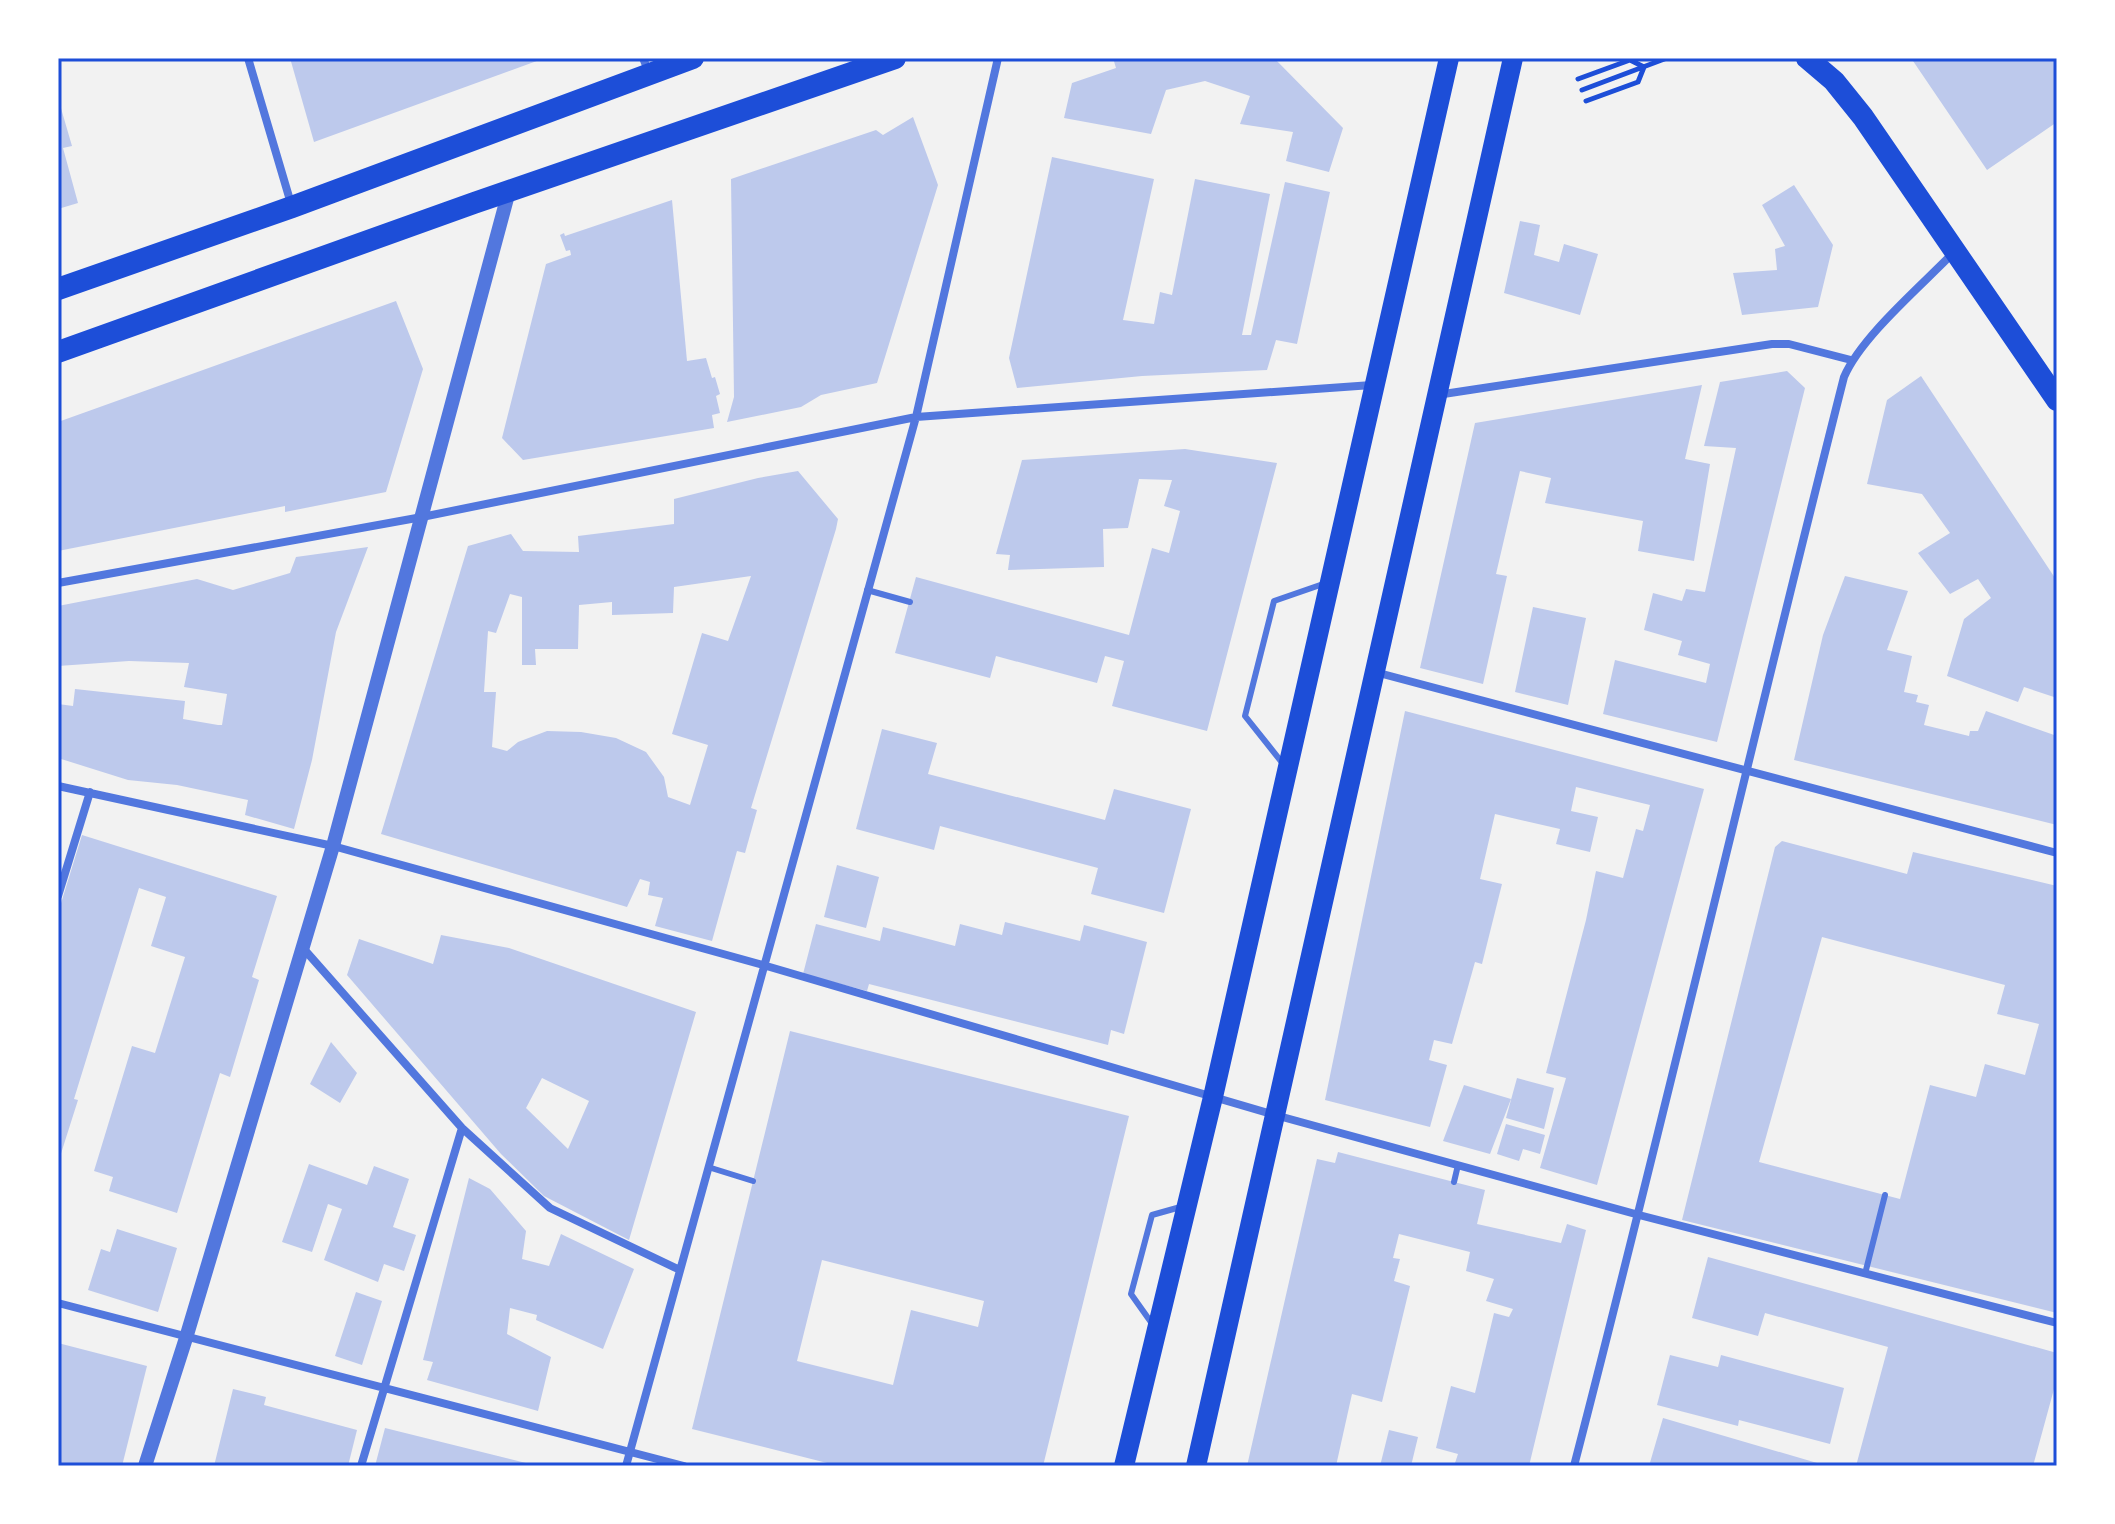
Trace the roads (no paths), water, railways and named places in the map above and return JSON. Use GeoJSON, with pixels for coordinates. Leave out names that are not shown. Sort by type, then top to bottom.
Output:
{"type":"FeatureCollection","features":[{"type":"Feature","properties":{"kind":"highway"},"geometry":{"type":"LineString","coordinates":[[58,289],[292,207],[646,66],[693,58]]}},
{"type":"Feature","properties":{"kind":"highway"},"geometry":{"type":"LineString","coordinates":[[58,352],[509,191],[895,58]]}},
{"type":"Feature","properties":{"kind":"highway"},"geometry":{"type":"LineString","coordinates":[[1807,58],[1834,81],[1863,117],[2057,400]]}},
{"type":"Feature","properties":{"kind":"main road"},"geometry":{"type":"LineString","coordinates":[[1124,1466],[1213,1097],[1449,58]]}},
{"type":"Feature","properties":{"kind":"main road"},"geometry":{"type":"LineString","coordinates":[[1196,1466],[1513,58]]}},
{"type":"Feature","properties":{"kind":"street"},"geometry":{"type":"LineString","coordinates":[[248,58],[292,207]]}},
{"type":"Feature","properties":{"kind":"street"},"geometry":{"type":"LineString","coordinates":[[626,1466],[916,417],[998,58]]}},
{"type":"Feature","properties":{"kind":"street"},"geometry":{"type":"LineString","coordinates":[[145,1466],[333,846],[509,191]]}},
{"type":"Feature","properties":{"kind":"street"},"geometry":{"type":"LineString","coordinates":[[1574,1466],[1639,1215],[1745,769],[1844,377],[1851,360],[1955,251]]}},
{"type":"Feature","properties":{"kind":"street"},"geometry":{"type":"LineString","coordinates":[[1437,395],[1772,344],[1789,344],[1851,360]]}},
{"type":"Feature","properties":{"kind":"street"},"geometry":{"type":"LineString","coordinates":[[58,583],[422,517],[916,417],[1374,385]]}},
{"type":"Feature","properties":{"kind":"street"},"geometry":{"type":"LineString","coordinates":[[1375,672],[2057,853]]}},
{"type":"Feature","properties":{"kind":"street"},"geometry":{"type":"LineString","coordinates":[[58,786],[333,846],[763,965],[1275,1115],[1639,1215],[2057,1323]]}},
{"type":"Feature","properties":{"kind":"street"},"geometry":{"type":"LineString","coordinates":[[58,896],[90,792]]}},
{"type":"Feature","properties":{"kind":"street"},"geometry":{"type":"LineString","coordinates":[[303,948],[462,1128],[550,1208],[680,1270]]}},
{"type":"Feature","properties":{"kind":"street"},"geometry":{"type":"LineString","coordinates":[[361,1466],[462,1128]]}},
{"type":"Feature","properties":{"kind":"street"},"geometry":{"type":"LineString","coordinates":[[58,1303],[684,1466]]}},
{"type":"Feature","properties":{"kind":"lane"},"geometry":{"type":"LineString","coordinates":[[1287,770],[1245,716],[1274,601],[1330,582]]}},
{"type":"Feature","properties":{"kind":"lane"},"geometry":{"type":"LineString","coordinates":[[867,590],[910,602]]}},
{"type":"Feature","properties":{"kind":"lane"},"geometry":{"type":"LineString","coordinates":[[1454,1182],[1458,1165]]}},
{"type":"Feature","properties":{"kind":"lane"},"geometry":{"type":"LineString","coordinates":[[708,1167],[753,1181]]}},
{"type":"Feature","properties":{"kind":"lane"},"geometry":{"type":"LineString","coordinates":[[1865,1274],[1885,1195]]}},
{"type":"Feature","properties":{"kind":"lane"},"geometry":{"type":"LineString","coordinates":[[1157,1330],[1131,1294],[1152,1215],[1187,1205]]}}]}
